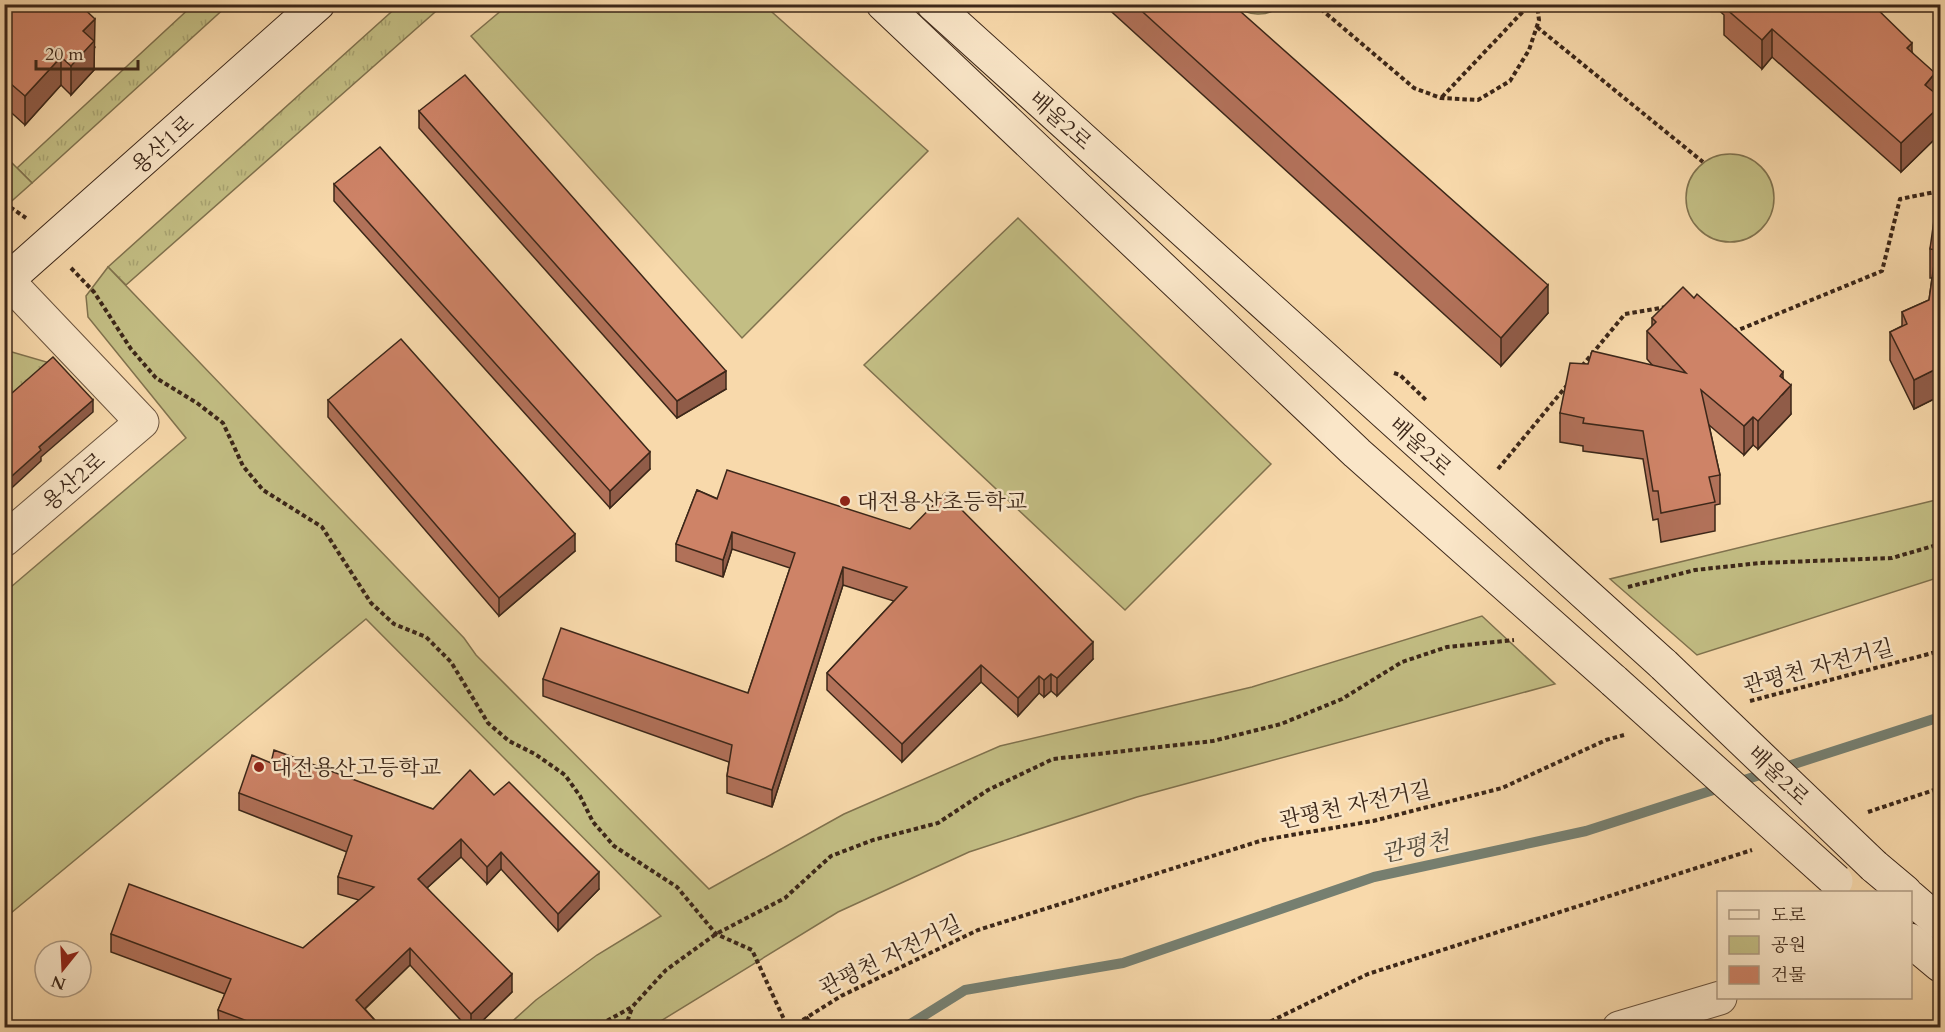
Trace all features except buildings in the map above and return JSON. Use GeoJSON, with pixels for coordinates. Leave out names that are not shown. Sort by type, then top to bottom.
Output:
{"type":"FeatureCollection","features":[{"type":"Feature","properties":{"kind":"main road","name":"용산1로"},"geometry":{"type":"LineString","coordinates":[[6,282],[318,4]]}},
{"type":"Feature","properties":{"kind":"main road","name":"배울2로"},"geometry":{"type":"LineString","coordinates":[[883,4],[1358,453],[1844,887]]}},
{"type":"Feature","properties":{"kind":"main road","name":"배울2로"},"geometry":{"type":"LineString","coordinates":[[933,4],[1664,665],[1874,866],[1904,891]]}},
{"type":"Feature","properties":{"kind":"main road","name":"용산2로"},"geometry":{"type":"LineString","coordinates":[[4,540],[142,422],[6,282]]}},
{"type":"Feature","properties":{"kind":"main road"},"geometry":{"type":"LineString","coordinates":[[1912,898],[1941,925],[1912,940]]}},
{"type":"Feature","properties":{"kind":"main road"},"geometry":{"type":"LineString","coordinates":[[1912,941],[1941,965]]}},
{"type":"Feature","properties":{"kind":"main road"},"geometry":{"type":"LineString","coordinates":[[1619,1028],[1717,999]]}},
{"type":"Feature","properties":{"kind":"path"},"geometry":{"type":"LineString","coordinates":[[1315,4],[1414,88],[1442,98],[1478,100],[1510,81],[1529,50],[1539,20],[1537,4]]}},
{"type":"Feature","properties":{"kind":"path"},"geometry":{"type":"LineString","coordinates":[[1442,98],[1530,4]]}},
{"type":"Feature","properties":{"kind":"path"},"geometry":{"type":"LineString","coordinates":[[1537,27],[1703,162]]}},
{"type":"Feature","properties":{"kind":"path"},"geometry":{"type":"LineString","coordinates":[[1728,325],[1736,331],[1882,272],[1900,199],[1941,191]]}},
{"type":"Feature","properties":{"kind":"path"},"geometry":{"type":"LineString","coordinates":[[4,203],[20,212],[94,292],[112,323],[156,378],[197,403],[223,423],[243,466],[263,490],[322,526],[371,603],[394,624],[426,637],[452,662],[488,723],[509,741],[535,754],[564,775],[580,796],[593,822],[614,846],[677,887],[716,934],[752,950],[789,1028]]}},
{"type":"Feature","properties":{"kind":"path"},"geometry":{"type":"LineString","coordinates":[[1580,369],[1625,314],[1670,306]]}},
{"type":"Feature","properties":{"kind":"path"},"geometry":{"type":"LineString","coordinates":[[1498,469],[1573,378]]}},
{"type":"Feature","properties":{"kind":"path"},"geometry":{"type":"LineString","coordinates":[[1629,588],[1695,570],[1760,563],[1892,558],[1941,544]]}},
{"type":"Feature","properties":{"kind":"path"},"geometry":{"type":"LineString","coordinates":[[594,1028],[632,1007],[666,970],[716,934],[784,898],[831,856],[873,840],[938,823],[988,790],[1053,759],[1213,741],[1281,724],[1342,699],[1402,662],[1448,647],[1521,639]]}},
{"type":"Feature","properties":{"kind":"path","name":"관평천 자전거길"},"geometry":{"type":"LineString","coordinates":[[1740,704],[1941,651]]}},
{"type":"Feature","properties":{"kind":"path","name":"관평천 자전거길"},"geometry":{"type":"LineString","coordinates":[[789,1028],[841,996],[978,930],[1263,840],[1372,821],[1502,788],[1606,740],[1628,734]]}},
{"type":"Feature","properties":{"kind":"path"},"geometry":{"type":"LineString","coordinates":[[1864,813],[1941,788]]}},
{"type":"Feature","properties":{"kind":"path"},"geometry":{"type":"LineString","coordinates":[[1257,1028],[1368,974],[1754,849]]}},
{"type":"Feature","properties":{"kind":"path"},"geometry":{"type":"LineString","coordinates":[[625,1028],[632,1007]]}},
{"type":"Feature","properties":{"kind":"path"},"geometry":{"type":"LineString","coordinates":[[806,1017],[814,1028]]}},
{"type":"Feature","properties":{"kind":"green space"},"geometry":{"type":"Polygon","coordinates":[[[509,4],[764,5],[928,151],[742,338],[471,36],[509,4]]]}},
{"type":"Feature","properties":{"kind":"green space"},"geometry":{"type":"Polygon","coordinates":[[[193,5],[228,5],[32,183],[17,168],[193,5]]]}},
{"type":"Feature","properties":{"kind":"green space"},"geometry":{"type":"Polygon","coordinates":[[[399,5],[443,5],[126,285],[108,267],[399,5]]]}},
{"type":"Feature","properties":{"kind":"green space"},"geometry":{"type":"Polygon","coordinates":[[[1232,5],[1282,5],[1270,12],[1257,14],[1232,5]]]}},
{"type":"Feature","properties":{"kind":"green space"},"geometry":{"type":"Polygon","coordinates":[[[1730,154],[1755,161],[1767,173],[1774,198],[1767,223],[1755,235],[1730,242],[1705,235],[1693,223],[1686,198],[1693,173],[1705,161],[1730,154]]]}},
{"type":"Feature","properties":{"kind":"green space"},"geometry":{"type":"Polygon","coordinates":[[[5,156],[32,183],[4,207],[5,156]]]}},
{"type":"Feature","properties":{"kind":"green space"},"geometry":{"type":"Polygon","coordinates":[[[1018,218],[1271,464],[1125,610],[864,365],[1018,218]]]}},
{"type":"Feature","properties":{"kind":"green space"},"geometry":{"type":"Polygon","coordinates":[[[108,267],[464,638],[476,655],[709,889],[844,814],[1000,746],[1252,687],[1482,616],[1555,684],[1137,797],[969,852],[838,912],[651,1027],[506,1027],[536,1000],[597,955],[661,916],[366,619],[5,918],[5,592],[186,438],[88,317],[86,296],[108,267]]]}},
{"type":"Feature","properties":{"kind":"green space"},"geometry":{"type":"Polygon","coordinates":[[[5,350],[50,363],[5,402],[5,350]]]}},
{"type":"Feature","properties":{"kind":"green space"},"geometry":{"type":"Polygon","coordinates":[[[1940,499],[1940,577],[1697,655],[1610,579],[1940,499]]]}},
{"type":"Feature","properties":{"kind":"waterway","name":"관평천"},"geometry":{"type":"LineString","coordinates":[[904,1028],[965,990],[1123,963],[1374,877],[1586,831],[1940,717]]}},
{"type":"Feature","properties":{"kind":"place","name":"대전용산초등학교"},"geometry":{"type":"Point","coordinates":[845,501]}},
{"type":"Feature","properties":{"kind":"place","name":"대전용산고등학교"},"geometry":{"type":"Point","coordinates":[259,767]}}]}
